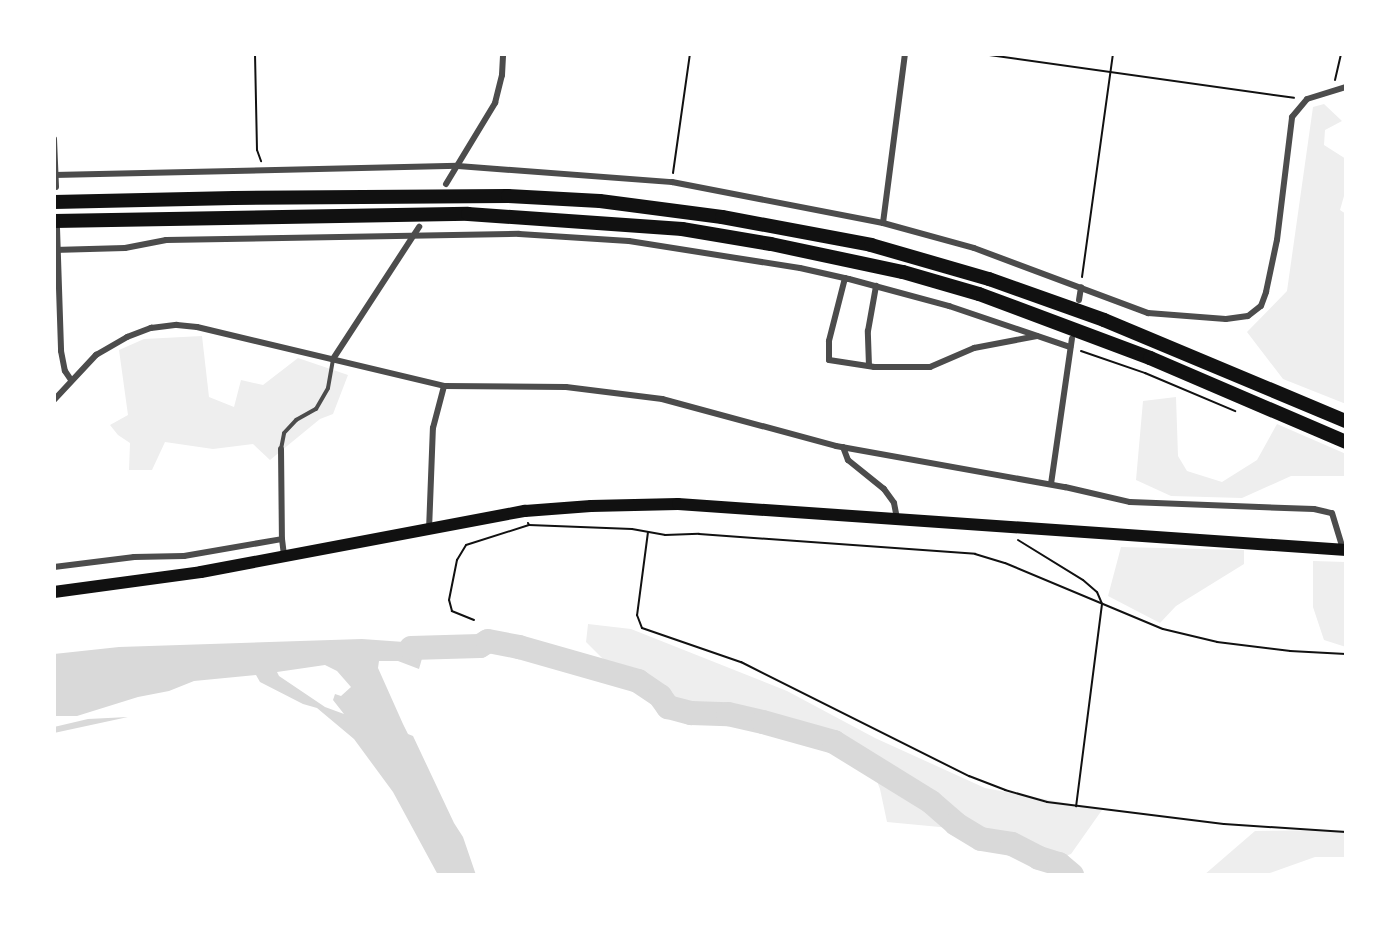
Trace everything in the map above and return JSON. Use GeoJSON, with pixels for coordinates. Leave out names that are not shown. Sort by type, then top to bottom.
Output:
{"type":"FeatureCollection","features":[{"type":"Feature","properties":{"kind":"highway"},"geometry":{"type":"LineString","coordinates":[[54,202],[508,196],[600,201],[722,217],[871,245],[989,279],[1104,320],[1346,421]]}},
{"type":"Feature","properties":{"kind":"highway"},"geometry":{"type":"LineString","coordinates":[[56,224],[468,214],[682,229],[771,244],[903,272],[990,298],[1150,358],[1346,442]]}},
{"type":"Feature","properties":{"kind":"main road"},"geometry":{"type":"LineString","coordinates":[[54,592],[147,580],[525,511],[591,506],[678,504],[1345,550]]}},
{"type":"Feature","properties":{"kind":"street"},"geometry":{"type":"LineString","coordinates":[[446,184],[495,103],[502,75],[503,54]]}},
{"type":"Feature","properties":{"kind":"street"},"geometry":{"type":"LineString","coordinates":[[883,223],[906,54]]}},
{"type":"Feature","properties":{"kind":"street"},"geometry":{"type":"LineString","coordinates":[[55,175],[458,166],[672,182],[883,223],[974,248],[1081,286],[1148,313],[1226,319],[1248,316],[1261,306],[1266,292],[1276,240],[1292,117],[1307,99],[1346,87]]}},
{"type":"Feature","properties":{"kind":"street"},"geometry":{"type":"LineString","coordinates":[[54,139],[56,186]]}},
{"type":"Feature","properties":{"kind":"street"},"geometry":{"type":"LineString","coordinates":[[56,224],[61,351],[65,371],[71,380]]}},
{"type":"Feature","properties":{"kind":"street"},"geometry":{"type":"LineString","coordinates":[[333,359],[419,227]]}},
{"type":"Feature","properties":{"kind":"street"},"geometry":{"type":"LineString","coordinates":[[56,250],[125,248],[166,240],[412,238],[519,234],[629,241],[800,268],[845,278],[949,306],[1070,347]]}},
{"type":"Feature","properties":{"kind":"street"},"geometry":{"type":"LineString","coordinates":[[845,278],[829,341],[829,360],[869,366],[930,367],[974,348],[1038,336]]}},
{"type":"Feature","properties":{"kind":"street"},"geometry":{"type":"LineString","coordinates":[[869,366],[868,332],[876,286]]}},
{"type":"Feature","properties":{"kind":"street"},"geometry":{"type":"LineString","coordinates":[[1079,300],[1081,286]]}},
{"type":"Feature","properties":{"kind":"street"},"geometry":{"type":"LineString","coordinates":[[54,400],[96,355],[113,344],[151,328],[177,325],[197,327],[444,386],[566,387],[630,394],[696,407],[843,447],[1051,484],[1130,502],[1314,509],[1332,513],[1345,550]]}},
{"type":"Feature","properties":{"kind":"street"},"geometry":{"type":"LineString","coordinates":[[1051,484],[1072,339]]}},
{"type":"Feature","properties":{"kind":"street"},"geometry":{"type":"LineString","coordinates":[[429,530],[433,428],[444,386]]}},
{"type":"Feature","properties":{"kind":"street"},"geometry":{"type":"LineString","coordinates":[[843,447],[848,460],[884,489],[894,503],[897,519]]}},
{"type":"Feature","properties":{"kind":"street"},"geometry":{"type":"LineString","coordinates":[[280,449],[284,556]]}},
{"type":"Feature","properties":{"kind":"street"},"geometry":{"type":"LineString","coordinates":[[54,567],[134,557],[184,556],[282,539]]}},
{"type":"Feature","properties":{"kind":"lane"},"geometry":{"type":"LineString","coordinates":[[280,449],[284,433],[297,420],[316,409],[328,388],[333,359]]}},
{"type":"Feature","properties":{"kind":"path"},"geometry":{"type":"LineString","coordinates":[[255,54],[257,150],[264,170]]}},
{"type":"Feature","properties":{"kind":"path"},"geometry":{"type":"LineString","coordinates":[[672,182],[690,54]]}},
{"type":"Feature","properties":{"kind":"path"},"geometry":{"type":"LineString","coordinates":[[982,54],[1307,99]]}},
{"type":"Feature","properties":{"kind":"path"},"geometry":{"type":"LineString","coordinates":[[1081,286],[1113,54]]}},
{"type":"Feature","properties":{"kind":"path"},"geometry":{"type":"LineString","coordinates":[[1331,92],[1341,54]]}},
{"type":"Feature","properties":{"kind":"path"},"geometry":{"type":"LineString","coordinates":[[1070,347],[1144,373],[1244,414]]}},
{"type":"Feature","properties":{"kind":"path"},"geometry":{"type":"LineString","coordinates":[[525,511],[529,525]]}},
{"type":"Feature","properties":{"kind":"path"},"geometry":{"type":"LineString","coordinates":[[474,620],[452,610],[449,600],[457,560],[466,545],[529,525],[590,526],[975,554],[1005,563],[1163,629],[1217,642],[1290,651],[1346,654]]}},
{"type":"Feature","properties":{"kind":"path"},"geometry":{"type":"LineString","coordinates":[[998,527],[1083,580],[1097,592],[1102,604],[1091,673],[1076,806]]}},
{"type":"Feature","properties":{"kind":"path"},"geometry":{"type":"LineString","coordinates":[[648,532],[637,615],[642,628],[741,662],[969,776],[1005,790],[1047,802],[1224,824],[1346,832]]}},
{"type":"Feature","properties":{"kind":"shaded area"},"geometry":{"type":"Polygon","coordinates":[[[1324,104],[1342,121],[1325,130],[1324,145],[1346,159],[1346,189],[1340,210],[1346,214],[1346,404],[1283,379],[1247,332],[1287,291],[1313,107],[1324,104]]]}},
{"type":"Feature","properties":{"kind":"shaded area"},"geometry":{"type":"Polygon","coordinates":[[[202,336],[209,397],[234,407],[241,380],[263,385],[298,358],[348,375],[333,414],[320,419],[270,460],[253,444],[213,449],[165,442],[152,470],[129,470],[130,443],[118,435],[110,425],[128,415],[119,350],[144,339],[202,336]]]}},
{"type":"Feature","properties":{"kind":"shaded area"},"geometry":{"type":"Polygon","coordinates":[[[1176,397],[1178,456],[1187,471],[1222,482],[1257,460],[1277,424],[1346,454],[1346,476],[1291,476],[1242,498],[1171,496],[1136,480],[1143,401],[1176,397]]]}},
{"type":"Feature","properties":{"kind":"shaded area"},"geometry":{"type":"Polygon","coordinates":[[[1121,547],[1244,550],[1244,564],[1176,606],[1160,623],[1108,596],[1121,547]]]}},
{"type":"Feature","properties":{"kind":"shaded area"},"geometry":{"type":"Polygon","coordinates":[[[1313,561],[1346,562],[1346,647],[1324,640],[1313,607],[1313,561]]]}},
{"type":"Feature","properties":{"kind":"shaded area"},"geometry":{"type":"Polygon","coordinates":[[[588,624],[631,629],[787,691],[875,738],[985,788],[1102,810],[1071,854],[1035,866],[982,831],[887,822],[880,789],[868,758],[803,728],[675,702],[607,663],[586,642],[588,624]]]}},
{"type":"Feature","properties":{"kind":"shaded area"},"geometry":{"type":"Polygon","coordinates":[[[362,639],[446,645],[423,655],[419,669],[398,661],[379,661],[378,668],[408,734],[413,736],[454,823],[463,837],[476,875],[438,875],[393,792],[354,739],[317,708],[303,704],[260,682],[256,675],[194,681],[169,691],[138,697],[77,716],[54,716],[54,654],[119,647],[362,639]],[[325,665],[277,672],[279,676],[325,707],[344,714],[333,700],[335,694],[341,696],[351,687],[337,671],[325,665]]]}},
{"type":"Feature","properties":{"kind":"shaded area"},"geometry":{"type":"Polygon","coordinates":[[[128,717],[54,733],[54,727],[88,719],[128,717]]]}},
{"type":"Feature","properties":{"kind":"shaded area"},"geometry":{"type":"Polygon","coordinates":[[[1346,830],[1346,857],[1315,857],[1264,875],[1204,875],[1255,831],[1346,830]]]}},
{"type":"Feature","properties":{"kind":"waterway"},"geometry":{"type":"LineString","coordinates":[[411,648],[480,646],[488,641],[519,647],[638,681],[660,696],[668,707],[691,713],[728,714],[834,742],[931,802],[956,824],[981,839],[1012,844],[1039,858],[1059,864],[1072,875]]}}]}
